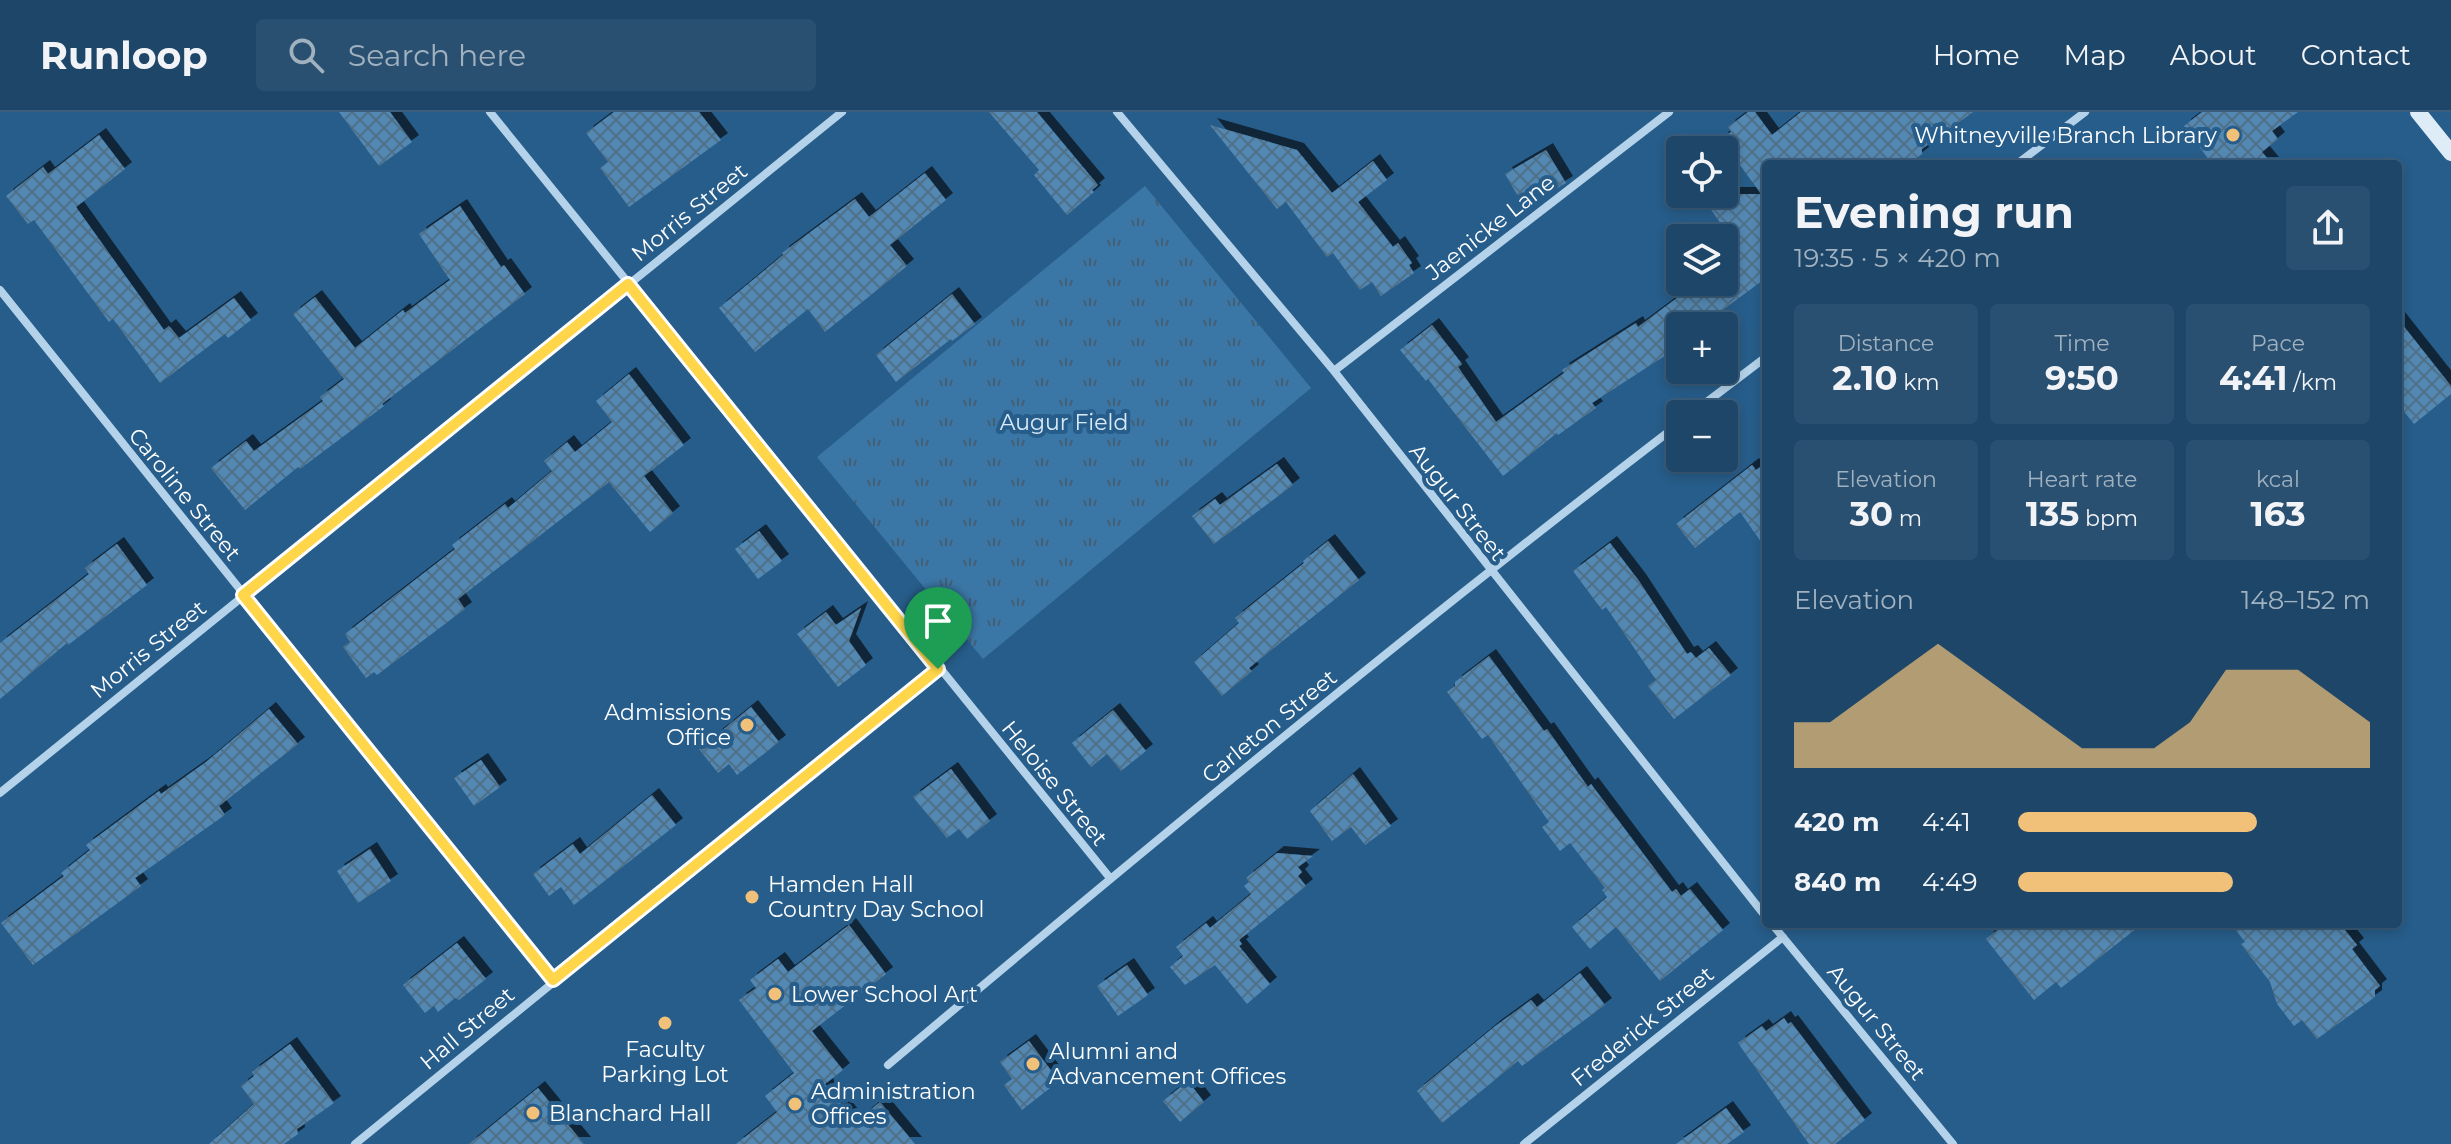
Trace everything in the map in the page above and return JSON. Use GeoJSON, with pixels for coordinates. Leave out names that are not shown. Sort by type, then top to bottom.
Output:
{"type":"FeatureCollection","features":[{"type":"Feature","properties":{"kind":"main road"},"geometry":{"type":"LineString","coordinates":[[2418,112],[2451,153]]}},
{"type":"Feature","properties":{"kind":"street","name":"Heloise Street"},"geometry":{"type":"LineString","coordinates":[[490,112],[1110,878]]}},
{"type":"Feature","properties":{"kind":"street","name":"Morris Street"},"geometry":{"type":"LineString","coordinates":[[0,793],[842,112]]}},
{"type":"Feature","properties":{"kind":"street","name":"Augur Street"},"geometry":{"type":"LineString","coordinates":[[1117,112],[1334,371],[1762,912]]}},
{"type":"Feature","properties":{"kind":"street","name":"Jaenicke Lane"},"geometry":{"type":"LineString","coordinates":[[1334,371],[1669,112]]}},
{"type":"Feature","properties":{"kind":"street"},"geometry":{"type":"LineString","coordinates":[[2022,160],[2085,112]]}},
{"type":"Feature","properties":{"kind":"street","name":"Caroline Street"},"geometry":{"type":"LineString","coordinates":[[0,290],[553,980]]}},
{"type":"Feature","properties":{"kind":"street"},"geometry":{"type":"LineString","coordinates":[[1709,400],[1762,360]]}},
{"type":"Feature","properties":{"kind":"street","name":"Carleton Street"},"geometry":{"type":"LineString","coordinates":[[888,1065],[1110,878],[1489,570],[1666,434]]}},
{"type":"Feature","properties":{"kind":"street","name":"Hall Street"},"geometry":{"type":"LineString","coordinates":[[355,1144],[938,669]]}},
{"type":"Feature","properties":{"kind":"street","name":"Augur Street"},"geometry":{"type":"LineString","coordinates":[[1775,928],[1953,1144]]}},
{"type":"Feature","properties":{"kind":"street","name":"Frederick Street"},"geometry":{"type":"LineString","coordinates":[[1524,1144],[1783,937]]}},
{"type":"Feature","properties":{"kind":"green space","name":"Augur Field"},"geometry":{"type":"Polygon","coordinates":[[[1145,186],[1311,388],[983,659],[817,457],[1145,186]]]}},
{"type":"Feature","properties":{"kind":"building"},"geometry":{"type":"Polygon","coordinates":[[[339,112],[390,112],[412,142],[379,166],[339,112]]]}},
{"type":"Feature","properties":{"kind":"building"},"geometry":{"type":"Polygon","coordinates":[[[614,112],[699,112],[721,140],[629,207],[600,168],[608,162],[586,133],[614,112]]]}},
{"type":"Feature","properties":{"kind":"building"},"geometry":{"type":"Polygon","coordinates":[[[989,112],[1037,112],[1098,185],[1092,190],[1094,192],[1067,215],[1034,175],[1039,170],[989,112]]]}},
{"type":"Feature","properties":{"kind":"building"},"geometry":{"type":"Polygon","coordinates":[[[1748,112],[1755,112],[1772,135],[1801,112],[1973,112],[1922,149],[1922,154],[1914,160],[1762,160],[1762,281],[1720,312],[1666,312],[1666,355],[1592,403],[1596,408],[1557,433],[1503,476],[1428,379],[1426,381],[1400,350],[1432,325],[1462,364],[1458,367],[1496,422],[1564,373],[1562,370],[1636,323],[1638,327],[1680,296],[1738,296],[1738,224],[1721,224],[1710,208],[1738,208],[1738,194],[1761,194],[1738,162],[1738,136],[1725,136],[1731,132],[1728,127],[1748,112]]]}},
{"type":"Feature","properties":{"kind":"building","name":"Whitneyville Branch Library"},"geometry":{"type":"Polygon","coordinates":[[[2202,112],[2298,112],[2272,131],[2278,139],[2262,152],[2269,160],[2209,160],[2184,126],[2202,112]]]}},
{"type":"Feature","properties":{"kind":"building"},"geometry":{"type":"Polygon","coordinates":[[[1210,125],[1297,150],[1332,193],[1373,161],[1387,180],[1358,202],[1393,247],[1398,243],[1412,263],[1409,265],[1414,273],[1381,296],[1372,282],[1360,290],[1333,253],[1327,257],[1286,202],[1277,209],[1210,125]]]}},
{"type":"Feature","properties":{"kind":"building"},"geometry":{"type":"Polygon","coordinates":[[[99,135],[125,169],[76,207],[164,330],[169,326],[179,338],[234,298],[251,320],[228,338],[225,334],[160,383],[113,319],[109,322],[34,220],[28,224],[6,196],[43,167],[48,174],[99,135]]]}},
{"type":"Feature","properties":{"kind":"building"},"geometry":{"type":"Polygon","coordinates":[[[1546,150],[1566,183],[1525,208],[1505,174],[1546,150]]]}},
{"type":"Feature","properties":{"kind":"building"},"geometry":{"type":"Polygon","coordinates":[[[925,173],[946,200],[890,245],[907,266],[825,332],[808,309],[755,352],[719,308],[782,253],[855,199],[869,217],[925,173]]]}},
{"type":"Feature","properties":{"kind":"building"},"geometry":{"type":"Polygon","coordinates":[[[460,206],[501,267],[504,265],[525,294],[382,404],[384,406],[300,469],[298,467],[245,510],[211,468],[246,441],[254,451],[323,401],[320,397],[344,379],[293,314],[315,297],[355,348],[403,310],[405,313],[450,280],[419,234],[460,206]]]}},
{"type":"Feature","properties":{"kind":"building"},"geometry":{"type":"Polygon","coordinates":[[[952,294],[975,324],[896,382],[876,355],[952,294]]]}},
{"type":"Feature","properties":{"kind":"building"},"geometry":{"type":"Polygon","coordinates":[[[2402,324],[2451,386],[2451,394],[2414,424],[2402,409],[2402,324]]]}},
{"type":"Feature","properties":{"kind":"building"},"geometry":{"type":"Polygon","coordinates":[[[629,374],[684,445],[644,476],[673,513],[650,532],[609,482],[458,599],[465,609],[377,675],[374,672],[366,678],[343,647],[350,642],[345,634],[455,549],[452,545],[505,504],[508,508],[552,471],[544,461],[567,442],[575,452],[612,422],[596,401],[629,374]]]}},
{"type":"Feature","properties":{"kind":"building"},"geometry":{"type":"Polygon","coordinates":[[[1277,464],[1293,485],[1214,544],[1192,516],[1215,499],[1220,505],[1277,464]]]}},
{"type":"Feature","properties":{"kind":"building"},"geometry":{"type":"Polygon","coordinates":[[[1752,465],[1756,470],[1762,466],[1762,543],[1740,512],[1695,548],[1676,524],[1752,465]]]}},
{"type":"Feature","properties":{"kind":"building"},"geometry":{"type":"Polygon","coordinates":[[[759,531],[782,561],[758,579],[735,549],[759,531]]]}},
{"type":"Feature","properties":{"kind":"building"},"geometry":{"type":"Polygon","coordinates":[[[1328,541],[1359,580],[1249,668],[1252,671],[1222,696],[1194,662],[1239,623],[1235,618],[1328,541]]]}},
{"type":"Feature","properties":{"kind":"building"},"geometry":{"type":"Polygon","coordinates":[[[1610,543],[1687,654],[1691,652],[1696,658],[1709,648],[1731,675],[1674,719],[1648,686],[1656,680],[1606,607],[1602,610],[1573,571],[1610,543]]]}},
{"type":"Feature","properties":{"kind":"building"},"geometry":{"type":"Polygon","coordinates":[[[117,544],[147,585],[67,643],[0,699],[0,643],[89,574],[85,568],[117,544]]]}},
{"type":"Feature","properties":{"kind":"building"},"geometry":{"type":"Polygon","coordinates":[[[861,608],[849,641],[866,665],[838,687],[797,634],[826,612],[836,625],[861,608]]]}},
{"type":"Feature","properties":{"kind":"building"},"geometry":{"type":"Polygon","coordinates":[[[1489,656],[1544,731],[1547,729],[1588,787],[1591,784],[1672,892],[1676,889],[1681,896],[1690,889],[1723,930],[1660,981],[1616,927],[1590,949],[1572,927],[1607,897],[1602,890],[1605,888],[1570,843],[1560,851],[1542,827],[1549,822],[1488,735],[1482,739],[1447,692],[1489,656]]]}},
{"type":"Feature","properties":{"kind":"building","name":"Admissions Office"},"geometry":{"type":"Polygon","coordinates":[[[751,707],[779,742],[737,775],[729,764],[718,773],[699,749],[751,707]]]}},
{"type":"Feature","properties":{"kind":"building"},"geometry":{"type":"Polygon","coordinates":[[[269,709],[298,744],[219,806],[225,815],[135,878],[141,886],[33,965],[1,923],[64,876],[61,873],[90,850],[86,845],[159,791],[161,794],[206,762],[269,709]]]}},
{"type":"Feature","properties":{"kind":"building"},"geometry":{"type":"Polygon","coordinates":[[[1113,710],[1146,751],[1121,771],[1107,754],[1091,767],[1072,743],[1113,710]]]}},
{"type":"Feature","properties":{"kind":"building"},"geometry":{"type":"Polygon","coordinates":[[[481,760],[500,787],[474,806],[454,778],[481,760]]]}},
{"type":"Feature","properties":{"kind":"building"},"geometry":{"type":"Polygon","coordinates":[[[951,769],[990,821],[967,839],[959,829],[947,838],[913,797],[951,769]]]}},
{"type":"Feature","properties":{"kind":"building"},"geometry":{"type":"Polygon","coordinates":[[[1353,774],[1391,826],[1365,845],[1351,827],[1332,841],[1310,811],[1353,774]]]}},
{"type":"Feature","properties":{"kind":"building"},"geometry":{"type":"Polygon","coordinates":[[[652,795],[676,825],[574,905],[561,887],[549,896],[533,874],[573,844],[580,854],[652,795]]]}},
{"type":"Feature","properties":{"kind":"building"},"geometry":{"type":"Polygon","coordinates":[[[370,849],[391,881],[358,903],[337,871],[370,849]]]}},
{"type":"Feature","properties":{"kind":"building"},"geometry":{"type":"Polygon","coordinates":[[[1277,853],[1313,856],[1298,867],[1302,872],[1298,876],[1306,886],[1239,940],[1242,944],[1239,946],[1270,984],[1247,1004],[1215,965],[1185,985],[1170,967],[1183,956],[1176,947],[1206,923],[1210,928],[1251,894],[1244,886],[1249,882],[1246,878],[1277,853]]]}},
{"type":"Feature","properties":{"kind":"building"},"geometry":{"type":"Polygon","coordinates":[[[849,925],[886,974],[812,1031],[843,1070],[825,1084],[856,1122],[880,1102],[915,1144],[736,1144],[777,1112],[765,1096],[794,1073],[739,1000],[756,988],[750,980],[778,959],[788,972],[849,925]]]}},
{"type":"Feature","properties":{"kind":"building"},"geometry":{"type":"Polygon","coordinates":[[[2000,928],[2137,928],[2061,988],[2056,982],[2034,1000],[1986,939],[2000,928]]]}},
{"type":"Feature","properties":{"kind":"building"},"geometry":{"type":"Polygon","coordinates":[[[2234,928],[2343,928],[2357,945],[2352,949],[2380,986],[2375,990],[2375,997],[2317,1039],[2302,1020],[2294,1026],[2277,1004],[2270,982],[2241,944],[2245,942],[2234,928]]]}},
{"type":"Feature","properties":{"kind":"building"},"geometry":{"type":"Polygon","coordinates":[[[457,943],[486,979],[438,1012],[434,1006],[425,1013],[403,985],[457,943]]]}},
{"type":"Feature","properties":{"kind":"building"},"geometry":{"type":"Polygon","coordinates":[[[1127,965],[1148,995],[1118,1016],[1097,986],[1127,965]]]}},
{"type":"Feature","properties":{"kind":"building"},"geometry":{"type":"Polygon","coordinates":[[[1580,973],[1605,1005],[1522,1066],[1518,1061],[1442,1123],[1417,1091],[1531,1000],[1537,1007],[1580,973]]]}},
{"type":"Feature","properties":{"kind":"building"},"geometry":{"type":"Polygon","coordinates":[[[1784,1018],[1788,1024],[1791,1022],[1865,1120],[1835,1144],[1809,1144],[1738,1043],[1762,1026],[1766,1031],[1784,1018]]]}},
{"type":"Feature","properties":{"kind":"building","name":"Alumni and Advancement Offices"},"geometry":{"type":"Polygon","coordinates":[[[1029,1041],[1059,1081],[1022,1110],[1004,1085],[1012,1079],[1000,1062],[1029,1041]]]}},
{"type":"Feature","properties":{"kind":"building"},"geometry":{"type":"Polygon","coordinates":[[[290,1044],[334,1103],[297,1129],[298,1134],[284,1144],[209,1144],[254,1104],[241,1086],[254,1076],[252,1072],[290,1044]]]}},
{"type":"Feature","properties":{"kind":"building"},"geometry":{"type":"Polygon","coordinates":[[[1188,1081],[1204,1102],[1180,1122],[1163,1101],[1188,1081]]]}},
{"type":"Feature","properties":{"kind":"building","name":"Blanchard Hall"},"geometry":{"type":"Polygon","coordinates":[[[538,1088],[584,1144],[469,1144],[538,1088]]]}},
{"type":"Feature","properties":{"kind":"building"},"geometry":{"type":"Polygon","coordinates":[[[1726,1108],[1744,1132],[1727,1144],[1676,1144],[1726,1108]]]}},
{"type":"Feature","properties":{"kind":"place","name":"Whitneyville Branch Library"},"geometry":{"type":"Point","coordinates":[2233,135]}},
{"type":"Feature","properties":{"kind":"place","name":"Admissions Office"},"geometry":{"type":"Point","coordinates":[747,725]}},
{"type":"Feature","properties":{"kind":"place","name":"Hamden Hall Country Day School"},"geometry":{"type":"Point","coordinates":[752,897]}},
{"type":"Feature","properties":{"kind":"place","name":"Lower School Art"},"geometry":{"type":"Point","coordinates":[775,994]}},
{"type":"Feature","properties":{"kind":"place","name":"Faculty Parking Lot"},"geometry":{"type":"Point","coordinates":[665,1023]}},
{"type":"Feature","properties":{"kind":"place","name":"Alumni and Advancement Offices"},"geometry":{"type":"Point","coordinates":[1033,1064]}},
{"type":"Feature","properties":{"kind":"place","name":"Administration Offices"},"geometry":{"type":"Point","coordinates":[795,1104]}},
{"type":"Feature","properties":{"kind":"place","name":"Blanchard Hall"},"geometry":{"type":"Point","coordinates":[533,1113]}},
{"type":"Feature","properties":{"kind":"route"},"geometry":{"type":"LineString","coordinates":[[628,284],[938,669],[553,980],[243,595],[628,284]]}}]}
